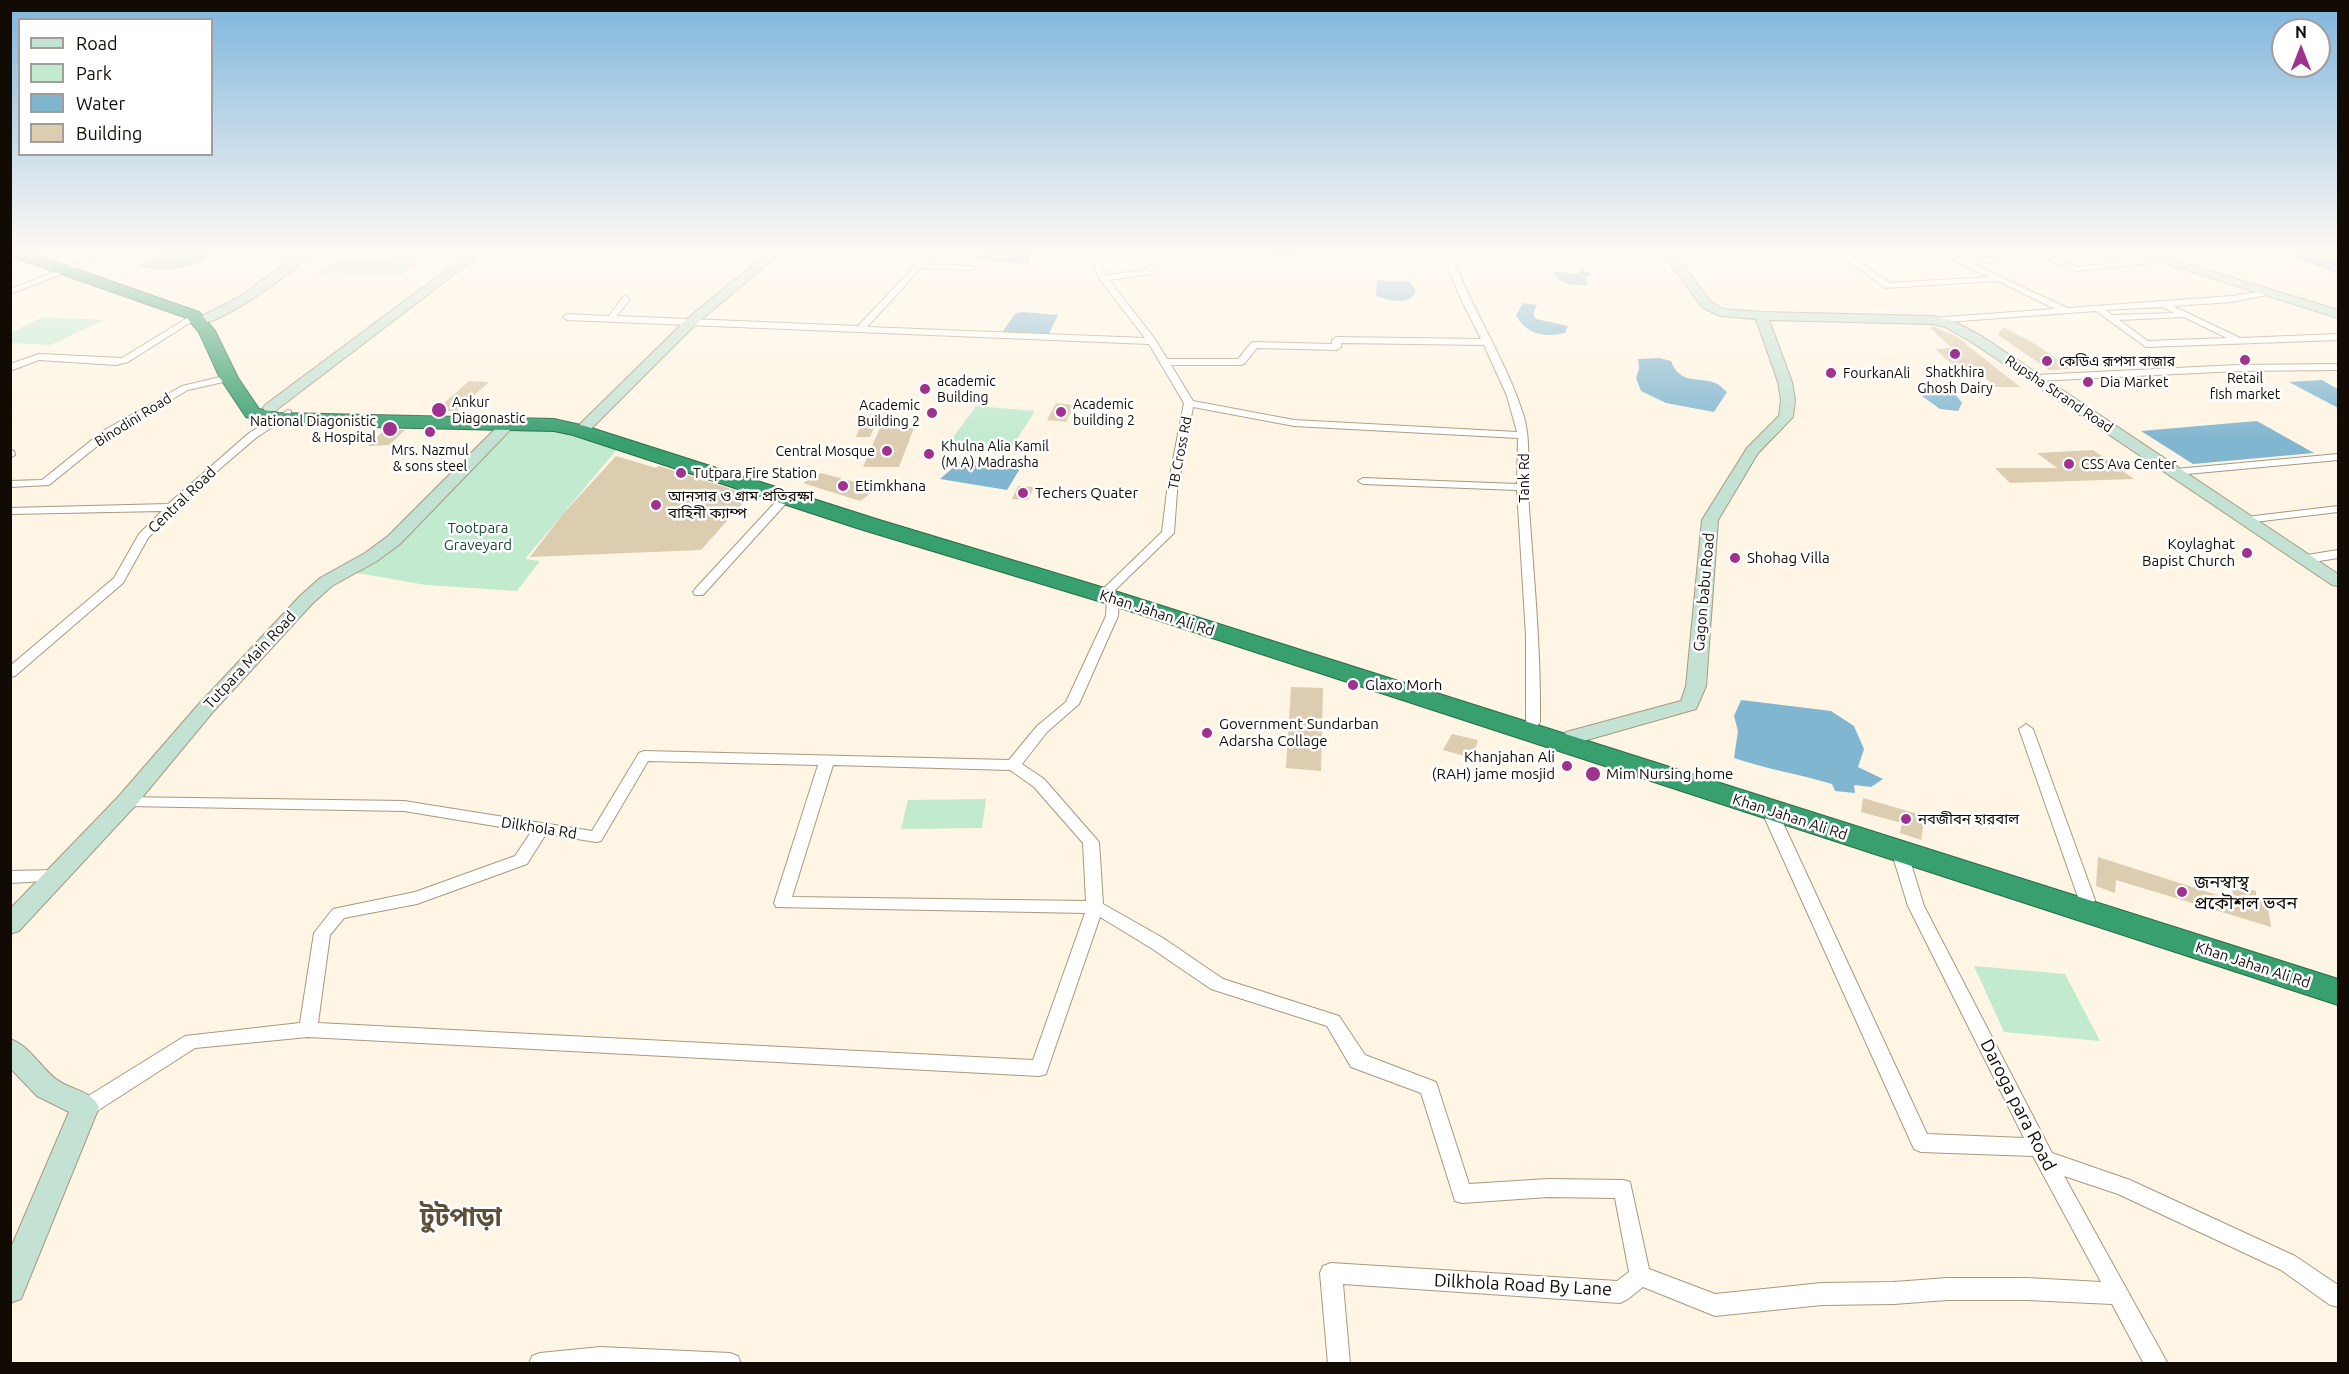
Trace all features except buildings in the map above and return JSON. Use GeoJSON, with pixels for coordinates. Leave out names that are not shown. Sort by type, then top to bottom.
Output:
{"type":"FeatureCollection","features":[{"type":"Feature","properties":{"kind":"highway"},"geometry":{"type":"LineString","coordinates":[[191,314],[202,318],[255,393],[279,413]]}},
{"type":"Feature","properties":{"kind":"highway","name":"Khan Jahan Ali Rd"},"geometry":{"type":"LineString","coordinates":[[202,318],[229,378],[253,413],[510,422],[554,425],[579,430],[786,496],[1533,722],[2338,992]]}},
{"type":"Feature","properties":{"kind":"highway","name":"Khan Jahan Ali Rd"},"geometry":{"type":"LineString","coordinates":[[510,422],[561,421],[586,426],[1110,594],[1768,810],[2087,900],[2338,980]]}},
{"type":"Feature","properties":{"kind":"street"},"geometry":{"type":"LineString","coordinates":[[10,368],[30,358],[39,357],[116,362],[125,360],[209,314]]}},
{"type":"Feature","properties":{"kind":"street"},"geometry":{"type":"LineString","coordinates":[[279,413],[401,314]]}},
{"type":"Feature","properties":{"kind":"street"},"geometry":{"type":"LineString","coordinates":[[612,318],[615,314]]}},
{"type":"Feature","properties":{"kind":"street"},"geometry":{"type":"LineString","coordinates":[[586,426],[700,314]]}},
{"type":"Feature","properties":{"kind":"street"},"geometry":{"type":"LineString","coordinates":[[860,328],[873,314]]}},
{"type":"Feature","properties":{"kind":"street","name":"TB Cross Rd"},"geometry":{"type":"LineString","coordinates":[[1110,594],[1168,533],[1172,492],[1190,403],[1166,362],[1131,314]]}},
{"type":"Feature","properties":{"kind":"street","name":"Tank Rd"},"geometry":{"type":"LineString","coordinates":[[1472,314],[1487,342],[1518,413],[1524,435],[1523,487],[1535,665],[1533,722]]}},
{"type":"Feature","properties":{"kind":"street","name":"Rupsha Strand Road"},"geometry":{"type":"LineString","coordinates":[[1740,314],[1933,320],[1949,324],[1978,339],[2338,580]]}},
{"type":"Feature","properties":{"kind":"street"},"geometry":{"type":"LineString","coordinates":[[1933,320],[2020,314]]}},
{"type":"Feature","properties":{"kind":"street"},"geometry":{"type":"LineString","coordinates":[[2105,314],[2145,344],[2338,337]]}},
{"type":"Feature","properties":{"kind":"street"},"geometry":{"type":"LineString","coordinates":[[2110,318],[2185,315],[2240,341]]}},
{"type":"Feature","properties":{"kind":"street","name":"Gagon babu Road"},"geometry":{"type":"LineString","coordinates":[[1573,737],[1689,705],[1696,686],[1710,520],[1752,451],[1786,417],[1788,400],[1785,382],[1761,316]]}},
{"type":"Feature","properties":{"kind":"street"},"geometry":{"type":"LineString","coordinates":[[567,317],[1152,341]]}},
{"type":"Feature","properties":{"kind":"street"},"geometry":{"type":"LineString","coordinates":[[1166,362],[1241,362],[1254,345],[1337,347],[1336,340],[1487,342]]}},
{"type":"Feature","properties":{"kind":"street"},"geometry":{"type":"LineString","coordinates":[[2036,378],[2237,368],[2338,367]]}},
{"type":"Feature","properties":{"kind":"street","name":"Binodini Road"},"geometry":{"type":"LineString","coordinates":[[10,484],[45,483],[107,433],[185,388],[229,378]]}},
{"type":"Feature","properties":{"kind":"street"},"geometry":{"type":"LineString","coordinates":[[1190,403],[1294,423],[1524,435]]}},
{"type":"Feature","properties":{"kind":"street","name":"Central Road"},"geometry":{"type":"LineString","coordinates":[[10,673],[118,580],[143,536],[171,507],[279,413]]}},
{"type":"Feature","properties":{"kind":"street","name":"Tutpara Main Road"},"geometry":{"type":"LineString","coordinates":[[10,925],[127,801],[205,709],[306,600],[326,582],[370,557],[394,540],[510,422]]}},
{"type":"Feature","properties":{"kind":"street"},"geometry":{"type":"LineString","coordinates":[[2176,472],[2338,457]]}},
{"type":"Feature","properties":{"kind":"street"},"geometry":{"type":"LineString","coordinates":[[1363,481],[1523,487]]}},
{"type":"Feature","properties":{"kind":"street"},"geometry":{"type":"LineString","coordinates":[[699,592],[786,496]]}},
{"type":"Feature","properties":{"kind":"street"},"geometry":{"type":"LineString","coordinates":[[10,512],[171,507]]}},
{"type":"Feature","properties":{"kind":"street"},"geometry":{"type":"LineString","coordinates":[[2246,520],[2338,509]]}},
{"type":"Feature","properties":{"kind":"street"},"geometry":{"type":"LineString","coordinates":[[2307,559],[2338,554]]}},
{"type":"Feature","properties":{"kind":"street"},"geometry":{"type":"LineString","coordinates":[[10,1288],[84,1108],[191,1041],[308,1030],[1039,1068],[1095,907],[1091,842],[1039,783],[1013,765],[1042,729],[1072,704],[1112,616],[1110,594]]}},
{"type":"Feature","properties":{"kind":"street"},"geometry":{"type":"LineString","coordinates":[[2026,729],[2087,900]]}},
{"type":"Feature","properties":{"kind":"street","name":"Dilkhola Rd"},"geometry":{"type":"LineString","coordinates":[[127,801],[404,806],[596,837],[644,756],[1013,765]]}},
{"type":"Feature","properties":{"kind":"street"},"geometry":{"type":"LineString","coordinates":[[827,761],[782,903],[1095,907],[1157,944],[1217,984],[1333,1021],[1358,1061],[1429,1088],[1462,1194],[1548,1188],[1623,1190],[1640,1276],[1715,1305],[1822,1294],[1894,1293],[1947,1289],[2027,1289],[2119,1294]]}},
{"type":"Feature","properties":{"kind":"street"},"geometry":{"type":"LineString","coordinates":[[1768,810],[1921,1143],[2042,1154],[2123,1187],[2288,1263],[2338,1297]]}},
{"type":"Feature","properties":{"kind":"street"},"geometry":{"type":"LineString","coordinates":[[308,1030],[322,933],[339,913],[417,898],[521,860],[541,829]]}},
{"type":"Feature","properties":{"kind":"street","name":"Daroga para Road"},"geometry":{"type":"LineString","coordinates":[[1898,846],[1916,906],[2042,1154],[2157,1364]]}},
{"type":"Feature","properties":{"kind":"street"},"geometry":{"type":"LineString","coordinates":[[10,877],[56,876]]}},
{"type":"Feature","properties":{"kind":"street"},"geometry":{"type":"LineString","coordinates":[[10,1050],[47,1088],[84,1108]]}},
{"type":"Feature","properties":{"kind":"street","name":"Dilkhola Road By Lane"},"geometry":{"type":"LineString","coordinates":[[1339,1364],[1331,1273],[1620,1292],[1640,1276]]}},
{"type":"Feature","properties":{"kind":"street"},"geometry":{"type":"LineString","coordinates":[[540,1364],[600,1358],[730,1364]]}},
{"type":"Feature","properties":{"kind":"green space"},"geometry":{"type":"Polygon","coordinates":[[[43,317],[104,320],[51,345],[11,343],[11,333],[43,317]]]}},
{"type":"Feature","properties":{"kind":"green space"},"geometry":{"type":"Polygon","coordinates":[[[976,406],[1035,411],[1010,450],[948,444],[976,406]]]}},
{"type":"Feature","properties":{"kind":"green space","name":"Tootpara Graveyard"},"geometry":{"type":"Polygon","coordinates":[[[516,426],[623,442],[525,559],[540,561],[517,591],[426,585],[352,572],[388,553],[516,426]]]}},
{"type":"Feature","properties":{"kind":"green space"},"geometry":{"type":"Polygon","coordinates":[[[986,799],[982,828],[901,829],[908,800],[986,799]]]}},
{"type":"Feature","properties":{"kind":"green space"},"geometry":{"type":"Polygon","coordinates":[[[1974,966],[2065,974],[2100,1041],[2004,1032],[1974,966]]]}},
{"type":"Feature","properties":{"kind":"water"},"geometry":{"type":"Polygon","coordinates":[[[1015,314],[1058,315],[1048,336],[1002,332],[1015,314]]]}},
{"type":"Feature","properties":{"kind":"water"},"geometry":{"type":"Polygon","coordinates":[[[1533,314],[1536,319],[1568,326],[1565,333],[1543,335],[1525,327],[1516,315],[1533,314]]]}},
{"type":"Feature","properties":{"kind":"water"},"geometry":{"type":"Polygon","coordinates":[[[1659,358],[1671,361],[1679,374],[1684,377],[1720,385],[1727,392],[1714,412],[1666,403],[1641,391],[1636,378],[1639,368],[1638,359],[1659,358]]]}},
{"type":"Feature","properties":{"kind":"water"},"geometry":{"type":"Polygon","coordinates":[[[2322,380],[2338,389],[2338,408],[2289,382],[2322,380]]]}},
{"type":"Feature","properties":{"kind":"water"},"geometry":{"type":"Polygon","coordinates":[[[1937,388],[1954,392],[1962,403],[1958,411],[1940,409],[1922,396],[1926,389],[1937,388]]]}},
{"type":"Feature","properties":{"kind":"water"},"geometry":{"type":"Polygon","coordinates":[[[2257,421],[2314,453],[2193,464],[2141,431],[2257,421]]]}},
{"type":"Feature","properties":{"kind":"water"},"geometry":{"type":"Polygon","coordinates":[[[962,460],[1021,467],[1007,490],[940,479],[962,460]]]}},
{"type":"Feature","properties":{"kind":"water"},"geometry":{"type":"Polygon","coordinates":[[[1741,700],[1831,711],[1854,726],[1864,749],[1858,767],[1883,779],[1871,787],[1854,785],[1855,793],[1835,791],[1832,784],[1734,758],[1738,731],[1734,716],[1741,700]]]}},
{"type":"Feature","properties":{"kind":"place","name":"Shatkhira Ghosh Dairy"},"geometry":{"type":"Point","coordinates":[1955,354]}},
{"type":"Feature","properties":{"kind":"place","name":"Retail fish market"},"geometry":{"type":"Point","coordinates":[2245,360]}},
{"type":"Feature","properties":{"kind":"place","name":"কেডিএ রূপসা বাজার"},"geometry":{"type":"Point","coordinates":[2047,361]}},
{"type":"Feature","properties":{"kind":"place","name":"FourkanAli"},"geometry":{"type":"Point","coordinates":[1831,373]}},
{"type":"Feature","properties":{"kind":"place","name":"Dia Market"},"geometry":{"type":"Point","coordinates":[2088,382]}},
{"type":"Feature","properties":{"kind":"place","name":"academic Building"},"geometry":{"type":"Point","coordinates":[925,389]}},
{"type":"Feature","properties":{"kind":"place","name":"Ankur Diagonastic"},"geometry":{"type":"Point","coordinates":[439,410]}},
{"type":"Feature","properties":{"kind":"place","name":"Academic building 2"},"geometry":{"type":"Point","coordinates":[1061,412]}},
{"type":"Feature","properties":{"kind":"place","name":"Academic Building 2"},"geometry":{"type":"Point","coordinates":[932,413]}},
{"type":"Feature","properties":{"kind":"place","name":"National Diagonistic & Hospital"},"geometry":{"type":"Point","coordinates":[390,429]}},
{"type":"Feature","properties":{"kind":"place","name":"Mrs. Nazmul & sons steel"},"geometry":{"type":"Point","coordinates":[430,432]}},
{"type":"Feature","properties":{"kind":"place","name":"Central Mosque"},"geometry":{"type":"Point","coordinates":[887,451]}},
{"type":"Feature","properties":{"kind":"place","name":"Khulna Alia Kamil (M A) Madrasha"},"geometry":{"type":"Point","coordinates":[929,454]}},
{"type":"Feature","properties":{"kind":"place","name":"CSS Ava Center"},"geometry":{"type":"Point","coordinates":[2069,464]}},
{"type":"Feature","properties":{"kind":"place","name":"Tutpara Fire Station"},"geometry":{"type":"Point","coordinates":[681,473]}},
{"type":"Feature","properties":{"kind":"place","name":"Etimkhana"},"geometry":{"type":"Point","coordinates":[843,486]}},
{"type":"Feature","properties":{"kind":"place","name":"Techers Quater"},"geometry":{"type":"Point","coordinates":[1023,493]}},
{"type":"Feature","properties":{"kind":"place","name":"আনসার ও গ্রাম প্রতিরক্ষা বাহিনী ক্যাম্প"},"geometry":{"type":"Point","coordinates":[656,505]}},
{"type":"Feature","properties":{"kind":"place","name":"Koylaghat Bapist Church"},"geometry":{"type":"Point","coordinates":[2247,553]}},
{"type":"Feature","properties":{"kind":"place","name":"Shohag Villa"},"geometry":{"type":"Point","coordinates":[1735,558]}},
{"type":"Feature","properties":{"kind":"place","name":"Glaxo Morh"},"geometry":{"type":"Point","coordinates":[1353,685]}},
{"type":"Feature","properties":{"kind":"place","name":"Government Sundarban Adarsha Collage"},"geometry":{"type":"Point","coordinates":[1207,733]}},
{"type":"Feature","properties":{"kind":"place","name":"Khanjahan Ali (RAH) jame mosjid"},"geometry":{"type":"Point","coordinates":[1567,766]}},
{"type":"Feature","properties":{"kind":"place","name":"Mim Nursing home"},"geometry":{"type":"Point","coordinates":[1593,774]}},
{"type":"Feature","properties":{"kind":"place","name":"নবজীবন হারবাল"},"geometry":{"type":"Point","coordinates":[1906,819]}},
{"type":"Feature","properties":{"kind":"place","name":"জনস্বাস্থ প্রকৌশল ভবন"},"geometry":{"type":"Point","coordinates":[2182,892]}},
{"type":"Feature","properties":{"kind":"district","name":"টুটপাড়া"},"geometry":{"type":"Point","coordinates":[461,1217]}}]}
